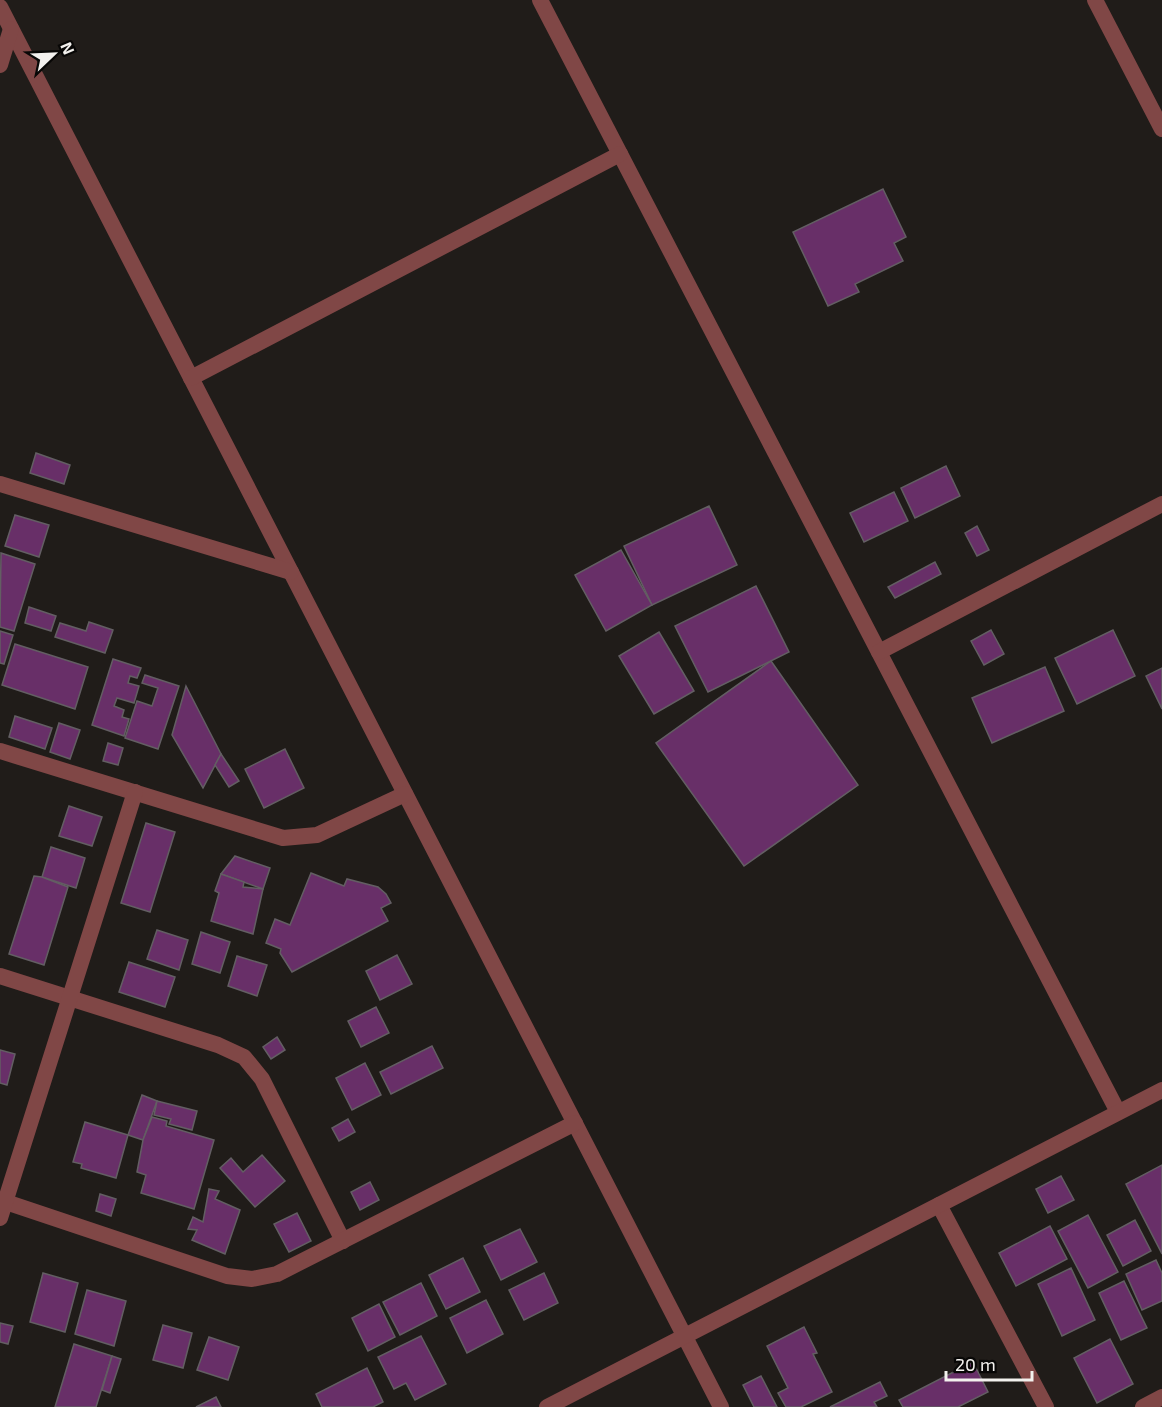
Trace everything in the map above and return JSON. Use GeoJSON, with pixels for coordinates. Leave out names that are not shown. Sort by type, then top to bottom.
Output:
{"type":"FeatureCollection","features":[{"type":"Feature","properties":{"kind":"street"},"geometry":{"type":"LineString","coordinates":[[540,0],[1118,1112]]}},
{"type":"Feature","properties":{"kind":"street"},"geometry":{"type":"LineString","coordinates":[[1095,0],[1162,129]]}},
{"type":"Feature","properties":{"kind":"street"},"geometry":{"type":"LineString","coordinates":[[0,7],[722,1407]]}},
{"type":"Feature","properties":{"kind":"street"},"geometry":{"type":"LineString","coordinates":[[0,65],[11,29]]}},
{"type":"Feature","properties":{"kind":"street"},"geometry":{"type":"LineString","coordinates":[[191,378],[620,154]]}},
{"type":"Feature","properties":{"kind":"street"},"geometry":{"type":"LineString","coordinates":[[0,484],[291,572]]}},
{"type":"Feature","properties":{"kind":"street"},"geometry":{"type":"LineString","coordinates":[[879,652],[1162,504]]}},
{"type":"Feature","properties":{"kind":"street"},"geometry":{"type":"LineString","coordinates":[[0,751],[283,838],[316,835],[405,794]]}},
{"type":"Feature","properties":{"kind":"street"},"geometry":{"type":"LineString","coordinates":[[0,1218],[3,1200],[135,792]]}},
{"type":"Feature","properties":{"kind":"street"},"geometry":{"type":"LineString","coordinates":[[0,976],[218,1045],[244,1057],[262,1079],[343,1241]]}},
{"type":"Feature","properties":{"kind":"street"},"geometry":{"type":"LineString","coordinates":[[547,1407],[1162,1090]]}},
{"type":"Feature","properties":{"kind":"street"},"geometry":{"type":"LineString","coordinates":[[3,1200],[227,1276],[252,1279],[277,1274],[575,1123]]}},
{"type":"Feature","properties":{"kind":"street"},"geometry":{"type":"LineString","coordinates":[[939,1205],[1046,1407]]}},
{"type":"Feature","properties":{"kind":"street"},"geometry":{"type":"LineString","coordinates":[[1143,1407],[1162,1397]]}},
{"type":"Feature","properties":{"kind":"building"},"geometry":{"type":"Polygon","coordinates":[[[883,189],[906,237],[894,243],[903,261],[855,284],[859,292],[828,306],[793,232],[883,189]]]}},
{"type":"Feature","properties":{"kind":"building"},"geometry":{"type":"Polygon","coordinates":[[[36,453],[70,465],[64,484],[30,473],[36,453]]]}},
{"type":"Feature","properties":{"kind":"building"},"geometry":{"type":"Polygon","coordinates":[[[946,466],[960,496],[915,518],[901,488],[946,466]]]}},
{"type":"Feature","properties":{"kind":"building"},"geometry":{"type":"Polygon","coordinates":[[[894,492],[908,521],[864,542],[850,513],[894,492]]]}},
{"type":"Feature","properties":{"kind":"building"},"geometry":{"type":"Polygon","coordinates":[[[709,506],[737,565],[652,605],[624,546],[709,506]]]}},
{"type":"Feature","properties":{"kind":"building"},"geometry":{"type":"Polygon","coordinates":[[[15,515],[49,525],[39,557],[5,546],[15,515]]]}},
{"type":"Feature","properties":{"kind":"building"},"geometry":{"type":"Polygon","coordinates":[[[977,526],[989,550],[977,556],[965,533],[977,526]]]}},
{"type":"Feature","properties":{"kind":"building"},"geometry":{"type":"Polygon","coordinates":[[[621,550],[652,605],[606,631],[575,575],[621,550]]]}},
{"type":"Feature","properties":{"kind":"building"},"geometry":{"type":"Polygon","coordinates":[[[1,553],[35,564],[14,631],[0,627],[1,553]]]}},
{"type":"Feature","properties":{"kind":"building"},"geometry":{"type":"Polygon","coordinates":[[[935,562],[941,574],[895,598],[888,587],[935,562]]]}},
{"type":"Feature","properties":{"kind":"building"},"geometry":{"type":"Polygon","coordinates":[[[756,586],[789,652],[708,692],[675,626],[756,586]]]}},
{"type":"Feature","properties":{"kind":"building"},"geometry":{"type":"Polygon","coordinates":[[[29,607],[56,616],[51,631],[25,623],[29,607]]]}},
{"type":"Feature","properties":{"kind":"building"},"geometry":{"type":"Polygon","coordinates":[[[89,622],[113,630],[105,653],[55,637],[60,623],[86,631],[89,622]]]}},
{"type":"Feature","properties":{"kind":"building"},"geometry":{"type":"Polygon","coordinates":[[[991,630],[1004,654],[984,665],[971,641],[991,630]]]}},
{"type":"Feature","properties":{"kind":"building"},"geometry":{"type":"Polygon","coordinates":[[[1113,630],[1135,676],[1077,704],[1055,658],[1113,630]]]}},
{"type":"Feature","properties":{"kind":"building"},"geometry":{"type":"Polygon","coordinates":[[[0,631],[13,635],[4,664],[0,663],[0,631]]]}},
{"type":"Feature","properties":{"kind":"building"},"geometry":{"type":"Polygon","coordinates":[[[659,632],[694,691],[654,714],[619,656],[659,632]]]}},
{"type":"Feature","properties":{"kind":"building"},"geometry":{"type":"Polygon","coordinates":[[[15,644],[88,667],[75,709],[2,685],[15,644]]]}},
{"type":"Feature","properties":{"kind":"building"},"geometry":{"type":"Polygon","coordinates":[[[113,659],[141,668],[137,678],[130,676],[128,683],[139,686],[134,703],[117,698],[114,706],[124,710],[122,717],[129,719],[124,736],[92,725],[113,659]]]}},
{"type":"Feature","properties":{"kind":"building"},"geometry":{"type":"Polygon","coordinates":[[[771,661],[858,785],[744,866],[656,743],[771,661]]]}},
{"type":"Feature","properties":{"kind":"building"},"geometry":{"type":"Polygon","coordinates":[[[1045,667],[1064,711],[992,743],[972,698],[1045,667]]]}},
{"type":"Feature","properties":{"kind":"building"},"geometry":{"type":"Polygon","coordinates":[[[1162,668],[1162,709],[1146,676],[1162,668]]]}},
{"type":"Feature","properties":{"kind":"building"},"geometry":{"type":"Polygon","coordinates":[[[145,675],[179,686],[158,749],[125,738],[137,701],[152,706],[158,688],[142,683],[145,675]]]}},
{"type":"Feature","properties":{"kind":"building"},"geometry":{"type":"Polygon","coordinates":[[[186,686],[221,754],[203,788],[172,735],[186,686]]]}},
{"type":"Feature","properties":{"kind":"building"},"geometry":{"type":"Polygon","coordinates":[[[15,716],[52,728],[45,749],[9,737],[15,716]]]}},
{"type":"Feature","properties":{"kind":"building"},"geometry":{"type":"Polygon","coordinates":[[[59,723],[80,730],[70,759],[50,752],[59,723]]]}},
{"type":"Feature","properties":{"kind":"building"},"geometry":{"type":"Polygon","coordinates":[[[108,743],[123,748],[118,765],[103,761],[108,743]]]}},
{"type":"Feature","properties":{"kind":"building"},"geometry":{"type":"Polygon","coordinates":[[[285,749],[304,788],[264,808],[245,769],[285,749]]]}},
{"type":"Feature","properties":{"kind":"building"},"geometry":{"type":"Polygon","coordinates":[[[221,754],[239,781],[229,787],[215,765],[221,754]]]}},
{"type":"Feature","properties":{"kind":"building"},"geometry":{"type":"Polygon","coordinates":[[[69,806],[102,817],[92,846],[59,836],[69,806]]]}},
{"type":"Feature","properties":{"kind":"building"},"geometry":{"type":"Polygon","coordinates":[[[146,823],[175,832],[150,912],[121,903],[146,823]]]}},
{"type":"Feature","properties":{"kind":"building"},"geometry":{"type":"Polygon","coordinates":[[[51,847],[85,858],[76,888],[42,877],[51,847]]]}},
{"type":"Feature","properties":{"kind":"building"},"geometry":{"type":"Polygon","coordinates":[[[235,856],[270,868],[263,889],[221,874],[235,856]]]}},
{"type":"Feature","properties":{"kind":"building"},"geometry":{"type":"Polygon","coordinates":[[[311,873],[344,886],[347,879],[378,887],[391,903],[381,908],[388,921],[292,972],[280,953],[281,949],[266,943],[275,919],[290,925],[311,873]]]}},
{"type":"Feature","properties":{"kind":"building"},"geometry":{"type":"Polygon","coordinates":[[[221,874],[244,882],[243,887],[263,889],[253,934],[211,921],[219,893],[215,891],[221,874]]]}},
{"type":"Feature","properties":{"kind":"building"},"geometry":{"type":"Polygon","coordinates":[[[34,876],[68,887],[44,965],[9,954],[34,876]]]}},
{"type":"Feature","properties":{"kind":"building"},"geometry":{"type":"Polygon","coordinates":[[[157,930],[188,940],[179,970],[147,959],[157,930]]]}},
{"type":"Feature","properties":{"kind":"building"},"geometry":{"type":"Polygon","coordinates":[[[201,932],[230,942],[220,973],[192,964],[201,932]]]}},
{"type":"Feature","properties":{"kind":"building"},"geometry":{"type":"Polygon","coordinates":[[[397,955],[412,984],[380,1000],[366,971],[397,955]]]}},
{"type":"Feature","properties":{"kind":"building"},"geometry":{"type":"Polygon","coordinates":[[[237,956],[267,965],[257,996],[228,986],[237,956]]]}},
{"type":"Feature","properties":{"kind":"building"},"geometry":{"type":"Polygon","coordinates":[[[129,962],[175,977],[165,1007],[119,992],[129,962]]]}},
{"type":"Feature","properties":{"kind":"building"},"geometry":{"type":"Polygon","coordinates":[[[376,1007],[389,1033],[361,1047],[348,1021],[376,1007]]]}},
{"type":"Feature","properties":{"kind":"building"},"geometry":{"type":"Polygon","coordinates":[[[277,1037],[285,1050],[271,1059],[263,1047],[277,1037]]]}},
{"type":"Feature","properties":{"kind":"building"},"geometry":{"type":"Polygon","coordinates":[[[432,1046],[443,1068],[391,1094],[380,1072],[432,1046]]]}},
{"type":"Feature","properties":{"kind":"building"},"geometry":{"type":"Polygon","coordinates":[[[0,1050],[15,1054],[7,1085],[0,1083],[0,1050]]]}},
{"type":"Feature","properties":{"kind":"building"},"geometry":{"type":"Polygon","coordinates":[[[365,1063],[381,1095],[352,1110],[336,1078],[365,1063]]]}},
{"type":"Feature","properties":{"kind":"building"},"geometry":{"type":"Polygon","coordinates":[[[142,1095],[157,1101],[143,1140],[128,1135],[142,1095]]]}},
{"type":"Feature","properties":{"kind":"building"},"geometry":{"type":"Polygon","coordinates":[[[157,1101],[197,1111],[192,1130],[169,1124],[171,1119],[154,1115],[157,1101]]]}},
{"type":"Feature","properties":{"kind":"building"},"geometry":{"type":"Polygon","coordinates":[[[152,1117],[167,1121],[166,1126],[214,1140],[194,1209],[141,1193],[146,1175],[137,1172],[143,1140],[152,1117]]]}},
{"type":"Feature","properties":{"kind":"building"},"geometry":{"type":"Polygon","coordinates":[[[348,1119],[355,1132],[339,1141],[332,1128],[348,1119]]]}},
{"type":"Feature","properties":{"kind":"building"},"geometry":{"type":"Polygon","coordinates":[[[85,1122],[128,1135],[116,1178],[81,1168],[82,1164],[73,1162],[85,1122]]]}},
{"type":"Feature","properties":{"kind":"building"},"geometry":{"type":"Polygon","coordinates":[[[262,1155],[285,1181],[255,1207],[220,1168],[231,1158],[243,1172],[262,1155]]]}},
{"type":"Feature","properties":{"kind":"building"},"geometry":{"type":"Polygon","coordinates":[[[1162,1165],[1162,1254],[1126,1184],[1162,1165]]]}},
{"type":"Feature","properties":{"kind":"building"},"geometry":{"type":"Polygon","coordinates":[[[1061,1176],[1074,1200],[1048,1213],[1036,1189],[1061,1176]]]}},
{"type":"Feature","properties":{"kind":"building"},"geometry":{"type":"Polygon","coordinates":[[[370,1182],[379,1200],[360,1210],[351,1192],[370,1182]]]}},
{"type":"Feature","properties":{"kind":"building"},"geometry":{"type":"Polygon","coordinates":[[[209,1189],[219,1191],[215,1199],[240,1210],[225,1254],[192,1240],[197,1230],[188,1229],[193,1217],[203,1222],[209,1189]]]}},
{"type":"Feature","properties":{"kind":"building"},"geometry":{"type":"Polygon","coordinates":[[[100,1194],[116,1199],[111,1216],[96,1211],[100,1194]]]}},
{"type":"Feature","properties":{"kind":"building"},"geometry":{"type":"Polygon","coordinates":[[[297,1213],[311,1241],[289,1252],[274,1224],[297,1213]]]}},
{"type":"Feature","properties":{"kind":"building"},"geometry":{"type":"Polygon","coordinates":[[[1088,1215],[1118,1272],[1088,1288],[1058,1231],[1088,1215]]]}},
{"type":"Feature","properties":{"kind":"building"},"geometry":{"type":"Polygon","coordinates":[[[1135,1220],[1151,1251],[1123,1266],[1107,1235],[1135,1220]]]}},
{"type":"Feature","properties":{"kind":"building"},"geometry":{"type":"Polygon","coordinates":[[[1050,1226],[1067,1259],[1016,1286],[999,1253],[1050,1226]]]}},
{"type":"Feature","properties":{"kind":"building"},"geometry":{"type":"Polygon","coordinates":[[[520,1229],[537,1262],[501,1280],[484,1246],[520,1229]]]}},
{"type":"Feature","properties":{"kind":"building"},"geometry":{"type":"Polygon","coordinates":[[[463,1258],[480,1292],[446,1309],[429,1275],[463,1258]]]}},
{"type":"Feature","properties":{"kind":"building"},"geometry":{"type":"Polygon","coordinates":[[[1156,1260],[1162,1273],[1162,1301],[1142,1310],[1126,1274],[1156,1260]]]}},
{"type":"Feature","properties":{"kind":"building"},"geometry":{"type":"Polygon","coordinates":[[[1071,1268],[1095,1320],[1062,1336],[1038,1284],[1071,1268]]]}},
{"type":"Feature","properties":{"kind":"building"},"geometry":{"type":"Polygon","coordinates":[[[43,1273],[78,1283],[65,1332],[30,1322],[43,1273]]]}},
{"type":"Feature","properties":{"kind":"building"},"geometry":{"type":"Polygon","coordinates":[[[544,1273],[558,1303],[524,1320],[509,1290],[544,1273]]]}},
{"type":"Feature","properties":{"kind":"building"},"geometry":{"type":"Polygon","coordinates":[[[1124,1281],[1147,1328],[1121,1340],[1099,1293],[1124,1281]]]}},
{"type":"Feature","properties":{"kind":"building"},"geometry":{"type":"Polygon","coordinates":[[[421,1283],[437,1316],[400,1335],[383,1302],[421,1283]]]}},
{"type":"Feature","properties":{"kind":"building"},"geometry":{"type":"Polygon","coordinates":[[[87,1290],[126,1301],[114,1346],[75,1334],[87,1290]]]}},
{"type":"Feature","properties":{"kind":"building"},"geometry":{"type":"Polygon","coordinates":[[[486,1300],[503,1334],[467,1353],[450,1318],[486,1300]]]}},
{"type":"Feature","properties":{"kind":"building"},"geometry":{"type":"Polygon","coordinates":[[[379,1304],[395,1337],[368,1351],[352,1318],[379,1304]]]}},
{"type":"Feature","properties":{"kind":"building"},"geometry":{"type":"Polygon","coordinates":[[[0,1323],[13,1326],[8,1344],[0,1342],[0,1323]]]}},
{"type":"Feature","properties":{"kind":"building"},"geometry":{"type":"Polygon","coordinates":[[[163,1325],[192,1333],[183,1368],[153,1360],[163,1325]]]}},
{"type":"Feature","properties":{"kind":"building"},"geometry":{"type":"Polygon","coordinates":[[[804,1327],[817,1353],[813,1354],[832,1392],[801,1407],[786,1407],[778,1393],[788,1388],[767,1346],[804,1327]]]}},
{"type":"Feature","properties":{"kind":"building"},"geometry":{"type":"Polygon","coordinates":[[[421,1336],[446,1384],[415,1400],[406,1383],[394,1389],[378,1357],[421,1336]]]}},
{"type":"Feature","properties":{"kind":"building"},"geometry":{"type":"Polygon","coordinates":[[[209,1337],[239,1347],[228,1380],[197,1370],[209,1337]]]}},
{"type":"Feature","properties":{"kind":"building"},"geometry":{"type":"Polygon","coordinates":[[[1110,1339],[1133,1384],[1097,1403],[1074,1358],[1110,1339]]]}},
{"type":"Feature","properties":{"kind":"building"},"geometry":{"type":"Polygon","coordinates":[[[74,1344],[112,1356],[96,1407],[55,1407],[74,1344]]]}},
{"type":"Feature","properties":{"kind":"building"},"geometry":{"type":"Polygon","coordinates":[[[112,1356],[121,1359],[110,1393],[102,1390],[112,1356]]]}},
{"type":"Feature","properties":{"kind":"building"},"geometry":{"type":"Polygon","coordinates":[[[973,1362],[988,1392],[958,1407],[903,1407],[899,1400],[973,1362]]]}},
{"type":"Feature","properties":{"kind":"building"},"geometry":{"type":"Polygon","coordinates":[[[367,1368],[383,1402],[373,1407],[322,1407],[316,1394],[367,1368]]]}},
{"type":"Feature","properties":{"kind":"building"},"geometry":{"type":"Polygon","coordinates":[[[761,1376],[777,1407],[754,1407],[743,1385],[761,1376]]]}},
{"type":"Feature","properties":{"kind":"building"},"geometry":{"type":"Polygon","coordinates":[[[880,1382],[887,1396],[874,1402],[877,1407],[830,1407],[880,1382]]]}},
{"type":"Feature","properties":{"kind":"building"},"geometry":{"type":"Polygon","coordinates":[[[216,1397],[221,1407],[196,1407],[216,1397]]]}}]}
